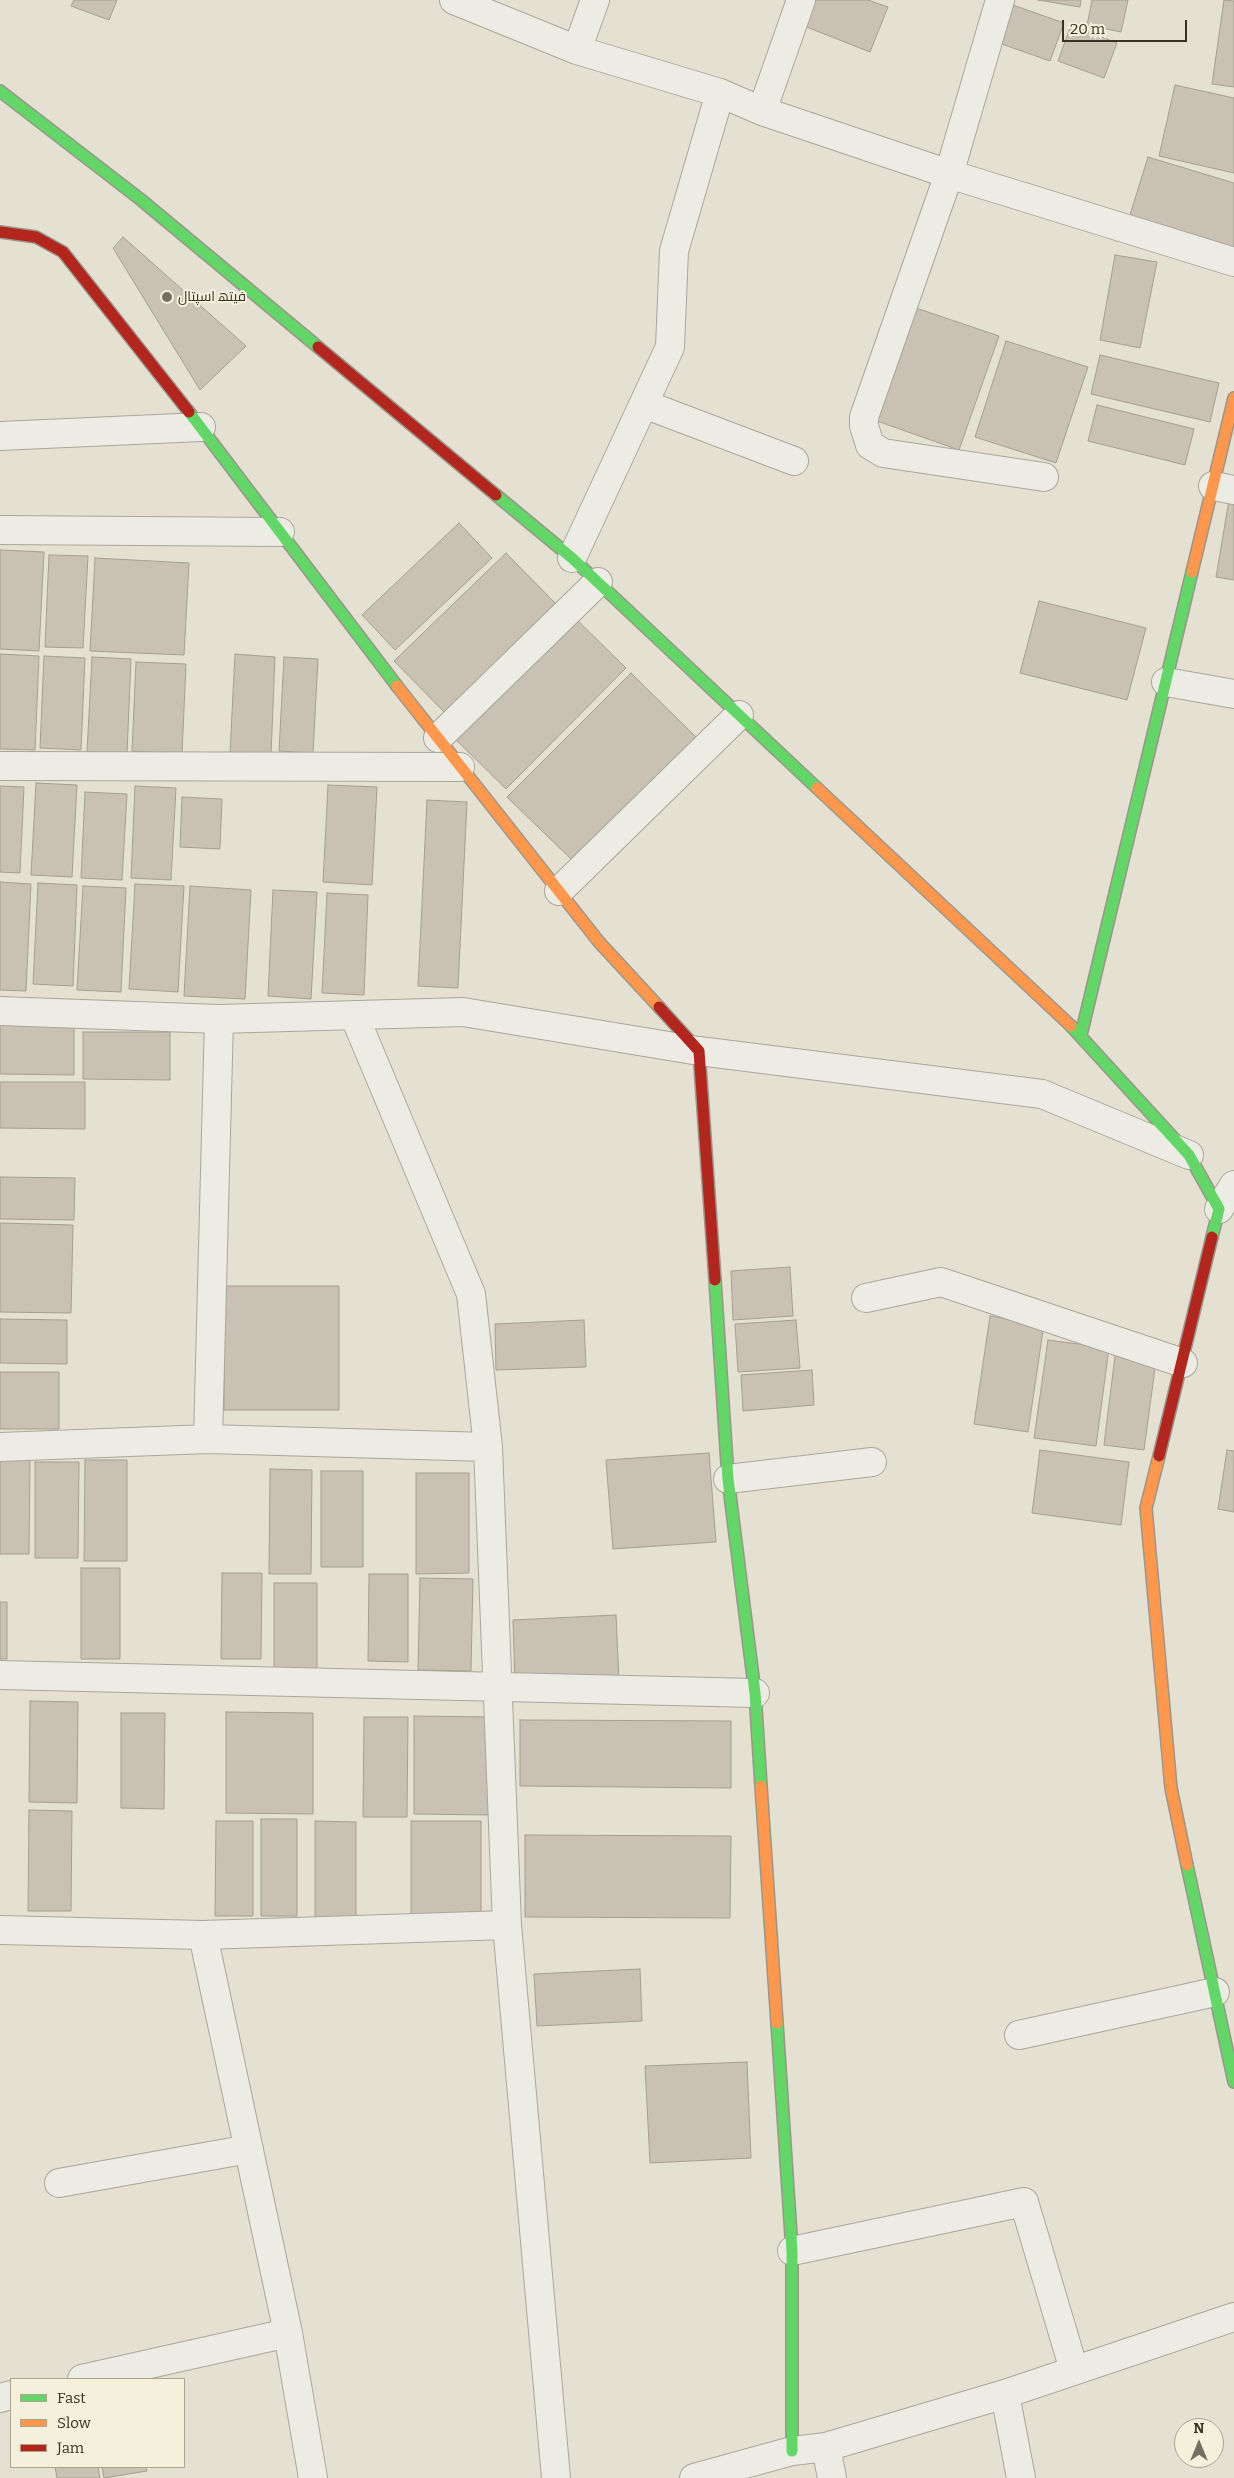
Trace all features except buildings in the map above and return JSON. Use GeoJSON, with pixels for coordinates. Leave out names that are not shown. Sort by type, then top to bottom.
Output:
{"type":"FeatureCollection","features":[{"type":"Feature","properties":{"kind":"street"},"geometry":{"type":"LineString","coordinates":[[454,0],[577,50],[720,93],[762,111],[949,174],[1234,262]]}},
{"type":"Feature","properties":{"kind":"street"},"geometry":{"type":"LineString","coordinates":[[577,50],[595,0]]}},
{"type":"Feature","properties":{"kind":"street"},"geometry":{"type":"LineString","coordinates":[[762,111],[800,0]]}},
{"type":"Feature","properties":{"kind":"street"},"geometry":{"type":"LineString","coordinates":[[1000,0],[949,174],[864,416],[866,435],[870,445],[883,453],[1044,477]]}},
{"type":"Feature","properties":{"kind":"street"},"geometry":{"type":"LineString","coordinates":[[0,91],[140,199],[572,558],[1081,1034],[1189,1155],[1223,1211]]}},
{"type":"Feature","properties":{"kind":"street"},"geometry":{"type":"LineString","coordinates":[[572,558],[670,347],[674,251],[720,93]]}},
{"type":"Feature","properties":{"kind":"street"},"geometry":{"type":"LineString","coordinates":[[0,232],[36,237],[63,252],[201,427],[460,767],[558,891],[599,942],[699,1051],[728,1479],[755,1693],[792,2251],[792,2451]]}},
{"type":"Feature","properties":{"kind":"street"},"geometry":{"type":"LineString","coordinates":[[1081,1034],[1166,682],[1223,488],[1234,398]]}},
{"type":"Feature","properties":{"kind":"street"},"geometry":{"type":"LineString","coordinates":[[644,404],[794,461]]}},
{"type":"Feature","properties":{"kind":"street"},"geometry":{"type":"LineString","coordinates":[[0,436],[201,427]]}},
{"type":"Feature","properties":{"kind":"street"},"geometry":{"type":"LineString","coordinates":[[0,530],[280,532]]}},
{"type":"Feature","properties":{"kind":"street"},"geometry":{"type":"LineString","coordinates":[[438,738],[598,582]]}},
{"type":"Feature","properties":{"kind":"street"},"geometry":{"type":"LineString","coordinates":[[1166,682],[1234,694]]}},
{"type":"Feature","properties":{"kind":"street"},"geometry":{"type":"LineString","coordinates":[[558,891],[739,715]]}},
{"type":"Feature","properties":{"kind":"street"},"geometry":{"type":"LineString","coordinates":[[0,766],[460,767]]}},
{"type":"Feature","properties":{"kind":"street"},"geometry":{"type":"LineString","coordinates":[[0,1011],[219,1019],[463,1012],[699,1051],[1042,1094],[1189,1155]]}},
{"type":"Feature","properties":{"kind":"street"},"geometry":{"type":"LineString","coordinates":[[354,1015],[472,1294],[488,1447],[507,1925],[556,2478]]}},
{"type":"Feature","properties":{"kind":"street"},"geometry":{"type":"LineString","coordinates":[[208,1439],[219,1019]]}},
{"type":"Feature","properties":{"kind":"street"},"geometry":{"type":"LineString","coordinates":[[1234,1185],[1223,1211],[1146,1508],[1171,1788],[1214,1992],[1228,2020],[1234,2082]]}},
{"type":"Feature","properties":{"kind":"street"},"geometry":{"type":"LineString","coordinates":[[866,1298],[941,1282],[1183,1363]]}},
{"type":"Feature","properties":{"kind":"street"},"geometry":{"type":"LineString","coordinates":[[0,1447],[208,1439],[488,1447]]}},
{"type":"Feature","properties":{"kind":"street"},"geometry":{"type":"LineString","coordinates":[[728,1479],[872,1462]]}},
{"type":"Feature","properties":{"kind":"street"},"geometry":{"type":"LineString","coordinates":[[0,1675],[755,1693]]}},
{"type":"Feature","properties":{"kind":"street"},"geometry":{"type":"LineString","coordinates":[[0,1930],[203,1935],[507,1925]]}},
{"type":"Feature","properties":{"kind":"street"},"geometry":{"type":"LineString","coordinates":[[203,1935],[288,2333],[313,2478]]}},
{"type":"Feature","properties":{"kind":"street"},"geometry":{"type":"LineString","coordinates":[[1019,2035],[1214,1992]]}},
{"type":"Feature","properties":{"kind":"street"},"geometry":{"type":"LineString","coordinates":[[59,2183],[249,2150]]}},
{"type":"Feature","properties":{"kind":"street"},"geometry":{"type":"LineString","coordinates":[[792,2251],[1024,2202],[1074,2370]]}},
{"type":"Feature","properties":{"kind":"street"},"geometry":{"type":"LineString","coordinates":[[694,2478],[792,2451],[826,2447],[1005,2394],[1234,2317]]}},
{"type":"Feature","properties":{"kind":"street"},"geometry":{"type":"LineString","coordinates":[[86,2378],[288,2333]]}},
{"type":"Feature","properties":{"kind":"street"},"geometry":{"type":"LineString","coordinates":[[1005,2394],[1021,2478]]}},
{"type":"Feature","properties":{"kind":"street"},"geometry":{"type":"LineString","coordinates":[[826,2447],[832,2478]]}},
{"type":"Feature","properties":{"kind":"traffic: fast"},"geometry":{"type":"LineString","coordinates":[[0,91],[140,199],[318,347]]}},
{"type":"Feature","properties":{"kind":"traffic: fast"},"geometry":{"type":"LineString","coordinates":[[189,412],[397,686]]}},
{"type":"Feature","properties":{"kind":"traffic: fast"},"geometry":{"type":"LineString","coordinates":[[496,495],[572,558],[817,788]]}},
{"type":"Feature","properties":{"kind":"traffic: fast"},"geometry":{"type":"LineString","coordinates":[[1081,1035],[1192,572]]}},
{"type":"Feature","properties":{"kind":"traffic: fast"},"geometry":{"type":"LineString","coordinates":[[1071,1026],[1189,1155],[1219,1209],[1212,1237]]}},
{"type":"Feature","properties":{"kind":"traffic: fast"},"geometry":{"type":"LineString","coordinates":[[715,1280],[728,1479],[755,1693],[761,1786]]}},
{"type":"Feature","properties":{"kind":"traffic: fast"},"geometry":{"type":"LineString","coordinates":[[1187,1865],[1234,2082]]}},
{"type":"Feature","properties":{"kind":"traffic: fast"},"geometry":{"type":"LineString","coordinates":[[777,2023],[792,2251],[792,2451]]}},
{"type":"Feature","properties":{"kind":"traffic: slow"},"geometry":{"type":"LineString","coordinates":[[1192,572],[1234,398]]}},
{"type":"Feature","properties":{"kind":"traffic: slow"},"geometry":{"type":"LineString","coordinates":[[397,686],[599,942],[659,1007]]}},
{"type":"Feature","properties":{"kind":"traffic: slow"},"geometry":{"type":"LineString","coordinates":[[817,788],[1071,1026]]}},
{"type":"Feature","properties":{"kind":"traffic: slow"},"geometry":{"type":"LineString","coordinates":[[1159,1456],[1146,1508],[1171,1788],[1187,1865]]}},
{"type":"Feature","properties":{"kind":"traffic: slow"},"geometry":{"type":"LineString","coordinates":[[761,1786],[777,2023]]}},
{"type":"Feature","properties":{"kind":"traffic: jam"},"geometry":{"type":"LineString","coordinates":[[0,232],[36,237],[63,252],[189,412]]}},
{"type":"Feature","properties":{"kind":"traffic: jam"},"geometry":{"type":"LineString","coordinates":[[318,347],[496,495]]}},
{"type":"Feature","properties":{"kind":"traffic: jam"},"geometry":{"type":"LineString","coordinates":[[659,1007],[699,1051],[715,1280]]}},
{"type":"Feature","properties":{"kind":"traffic: jam"},"geometry":{"type":"LineString","coordinates":[[1159,1456],[1212,1237]]}},
{"type":"Feature","properties":{"kind":"place","name":"فیتھ اسپتال"},"geometry":{"type":"Point","coordinates":[167,297]}}]}
